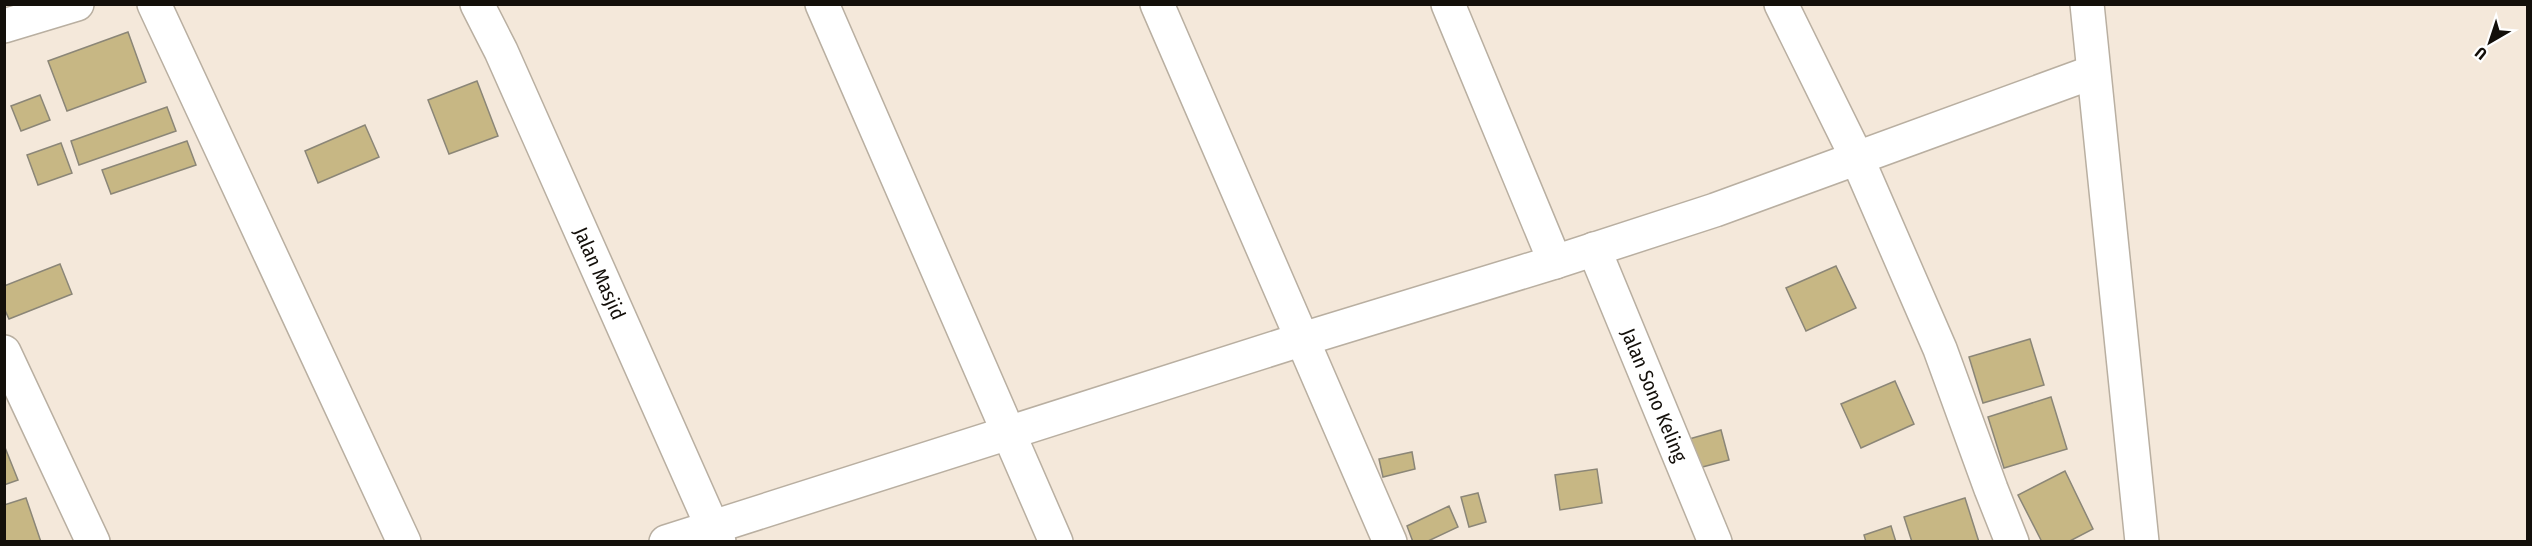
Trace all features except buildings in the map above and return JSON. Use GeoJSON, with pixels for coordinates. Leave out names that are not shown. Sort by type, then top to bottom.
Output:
{"type":"FeatureCollection","features":[{"type":"Feature","properties":{"kind":"street"},"geometry":{"type":"LineString","coordinates":[[4,26],[77,4]]}},
{"type":"Feature","properties":{"kind":"street"},"geometry":{"type":"LineString","coordinates":[[154,4],[404,542]]}},
{"type":"Feature","properties":{"kind":"street","name":"Jalan Masjid"},"geometry":{"type":"LineString","coordinates":[[477,4],[516,83],[715,534]]}},
{"type":"Feature","properties":{"kind":"street"},"geometry":{"type":"LineString","coordinates":[[822,4],[1056,542]]}},
{"type":"Feature","properties":{"kind":"street"},"geometry":{"type":"LineString","coordinates":[[1156,4],[1304,339],[1390,542]]}},
{"type":"Feature","properties":{"kind":"street"},"geometry":{"type":"LineString","coordinates":[[1448,4],[1555,262]]}},
{"type":"Feature","properties":{"kind":"street"},"geometry":{"type":"LineString","coordinates":[[1781,4],[1857,158],[1940,349],[2012,542]]}},
{"type":"Feature","properties":{"kind":"street"},"geometry":{"type":"LineString","coordinates":[[2087,4],[2142,542]]}},
{"type":"Feature","properties":{"kind":"street"},"geometry":{"type":"LineString","coordinates":[[666,542],[715,534],[1010,434],[1715,210],[2093,72]]}},
{"type":"Feature","properties":{"kind":"street","name":"Jalan Sono Keling"},"geometry":{"type":"LineString","coordinates":[[1594,249],[1715,542]]}},
{"type":"Feature","properties":{"kind":"street"},"geometry":{"type":"LineString","coordinates":[[4,352],[93,542]]}}]}
